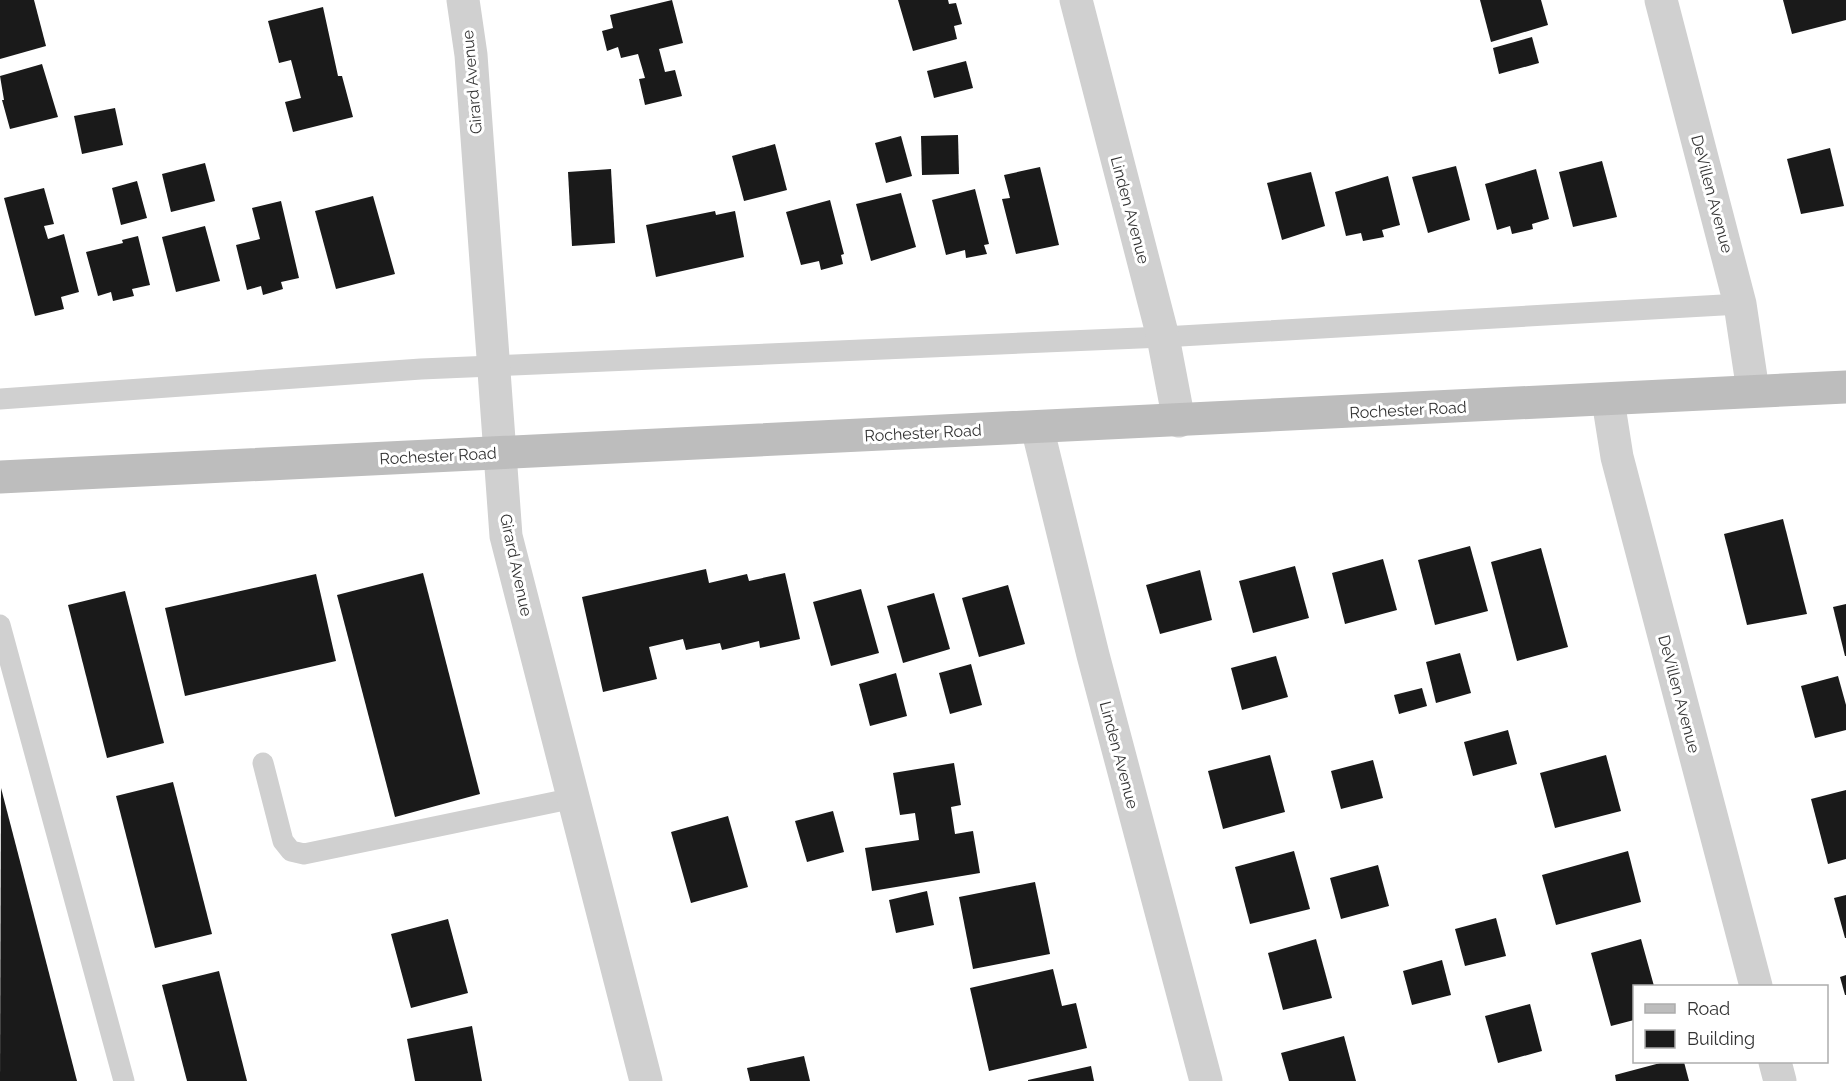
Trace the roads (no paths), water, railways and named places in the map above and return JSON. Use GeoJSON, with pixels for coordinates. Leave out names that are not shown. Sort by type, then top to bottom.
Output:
{"type":"FeatureCollection","features":[{"type":"Feature","properties":{"kind":"main road","name":"Rochester Road"},"geometry":{"type":"LineString","coordinates":[[0,477],[1846,387]]}},
{"type":"Feature","properties":{"kind":"street","name":"Girard Avenue"},"geometry":{"type":"LineString","coordinates":[[463,0],[471,55],[506,536],[646,1081]]}},
{"type":"Feature","properties":{"kind":"street","name":"Linden Avenue"},"geometry":{"type":"LineString","coordinates":[[1076,0],[1163,337],[1179,421]]}},
{"type":"Feature","properties":{"kind":"street","name":"DeVillen Avenue"},"geometry":{"type":"LineString","coordinates":[[1661,0],[1740,304],[1753,391]]}},
{"type":"Feature","properties":{"kind":"street","name":"DeVillen Avenue"},"geometry":{"type":"LineString","coordinates":[[1608,400],[1617,457],[1754,985]]}},
{"type":"Feature","properties":{"kind":"street","name":"Linden Avenue"},"geometry":{"type":"LineString","coordinates":[[1037,427],[1093,655],[1206,1081]]}},
{"type":"Feature","properties":{"kind":"street"},"geometry":{"type":"LineString","coordinates":[[1775,1063],[1780,1081]]}},
{"type":"Feature","properties":{"kind":"lane"},"geometry":{"type":"LineString","coordinates":[[0,399],[492,365],[1163,337],[1740,304]]}},
{"type":"Feature","properties":{"kind":"lane"},"geometry":{"type":"LineString","coordinates":[[0,625],[124,1081]]}},
{"type":"Feature","properties":{"kind":"lane"},"geometry":{"type":"LineString","coordinates":[[263,763],[283,841],[291,850],[304,854],[574,798]]}}]}
